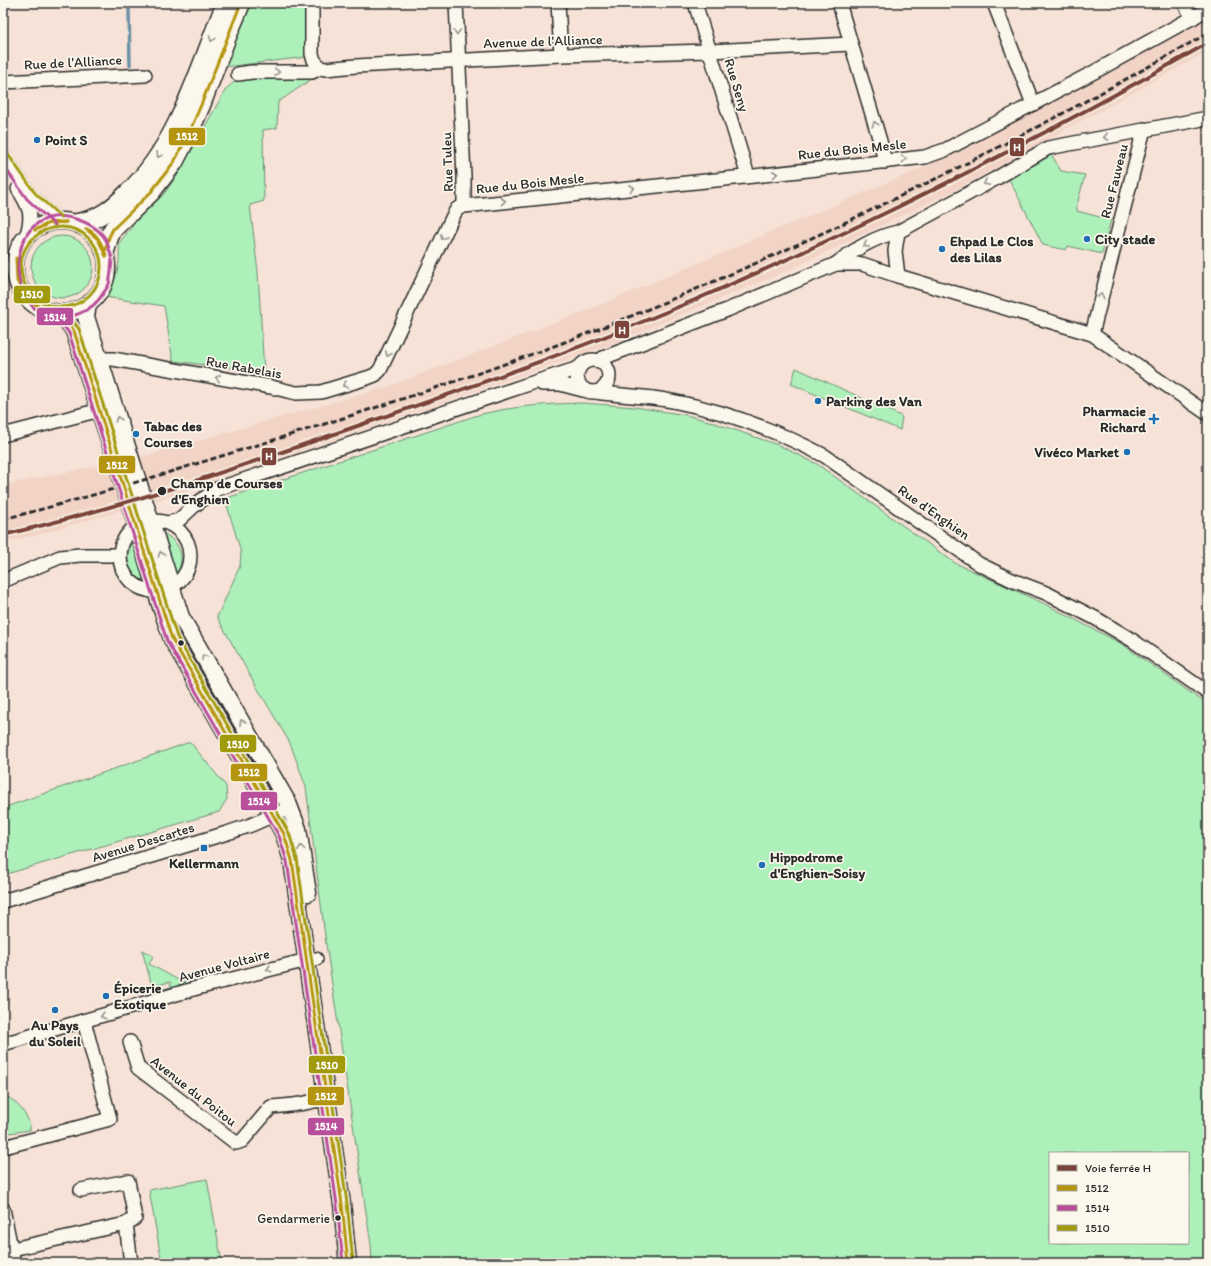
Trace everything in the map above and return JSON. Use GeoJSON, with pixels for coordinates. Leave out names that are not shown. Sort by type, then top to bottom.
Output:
{"type":"FeatureCollection","features":[{"type":"Feature","properties":{"kind":"highway"},"geometry":{"type":"LineString","coordinates":[[77,223],[90,221],[106,213],[134,188],[152,167],[171,137],[226,3]]}},
{"type":"Feature","properties":{"kind":"highway"},"geometry":{"type":"LineString","coordinates":[[105,251],[113,229],[151,192],[177,157],[202,105],[241,3]]}},
{"type":"Feature","properties":{"kind":"main road"},"geometry":{"type":"LineString","coordinates":[[58,221],[77,223],[94,234],[105,251],[107,268],[104,284],[98,295],[88,304],[72,312],[47,311],[34,304],[23,293],[16,271],[17,254],[26,238],[37,228],[50,222],[58,221]]}},
{"type":"Feature","properties":{"kind":"main road"},"geometry":{"type":"LineString","coordinates":[[88,304],[86,317],[144,524],[156,592],[172,639],[284,834],[292,860],[311,959],[317,977],[348,1263]]}},
{"type":"Feature","properties":{"kind":"main road"},"geometry":{"type":"LineString","coordinates":[[54,312],[64,318],[74,331],[100,410],[144,524],[172,587],[181,617],[276,780],[290,808],[298,829],[300,840],[311,959]]}},
{"type":"Feature","properties":{"kind":"main road"},"geometry":{"type":"LineString","coordinates":[[330,1098],[352,1223],[356,1263]]}},
{"type":"Feature","properties":{"kind":"street"},"geometry":{"type":"LineString","coordinates":[[312,3],[312,54],[314,60],[320,68]]}},
{"type":"Feature","properties":{"kind":"street","name":"Rue Tuleu"},"geometry":{"type":"LineString","coordinates":[[380,370],[457,209],[464,206],[456,3]]}},
{"type":"Feature","properties":{"kind":"street"},"geometry":{"type":"LineString","coordinates":[[558,3],[561,55]]}},
{"type":"Feature","properties":{"kind":"street","name":"Rue Seny"},"geometry":{"type":"LineString","coordinates":[[695,3],[748,176]]}},
{"type":"Feature","properties":{"kind":"street"},"geometry":{"type":"LineString","coordinates":[[839,3],[880,140],[885,162]]}},
{"type":"Feature","properties":{"kind":"street"},"geometry":{"type":"LineString","coordinates":[[994,3],[1034,104]]}},
{"type":"Feature","properties":{"kind":"street"},"geometry":{"type":"LineString","coordinates":[[1184,3],[1193,18]]}},
{"type":"Feature","properties":{"kind":"street","name":"Rue du Bois Mesle"},"geometry":{"type":"LineString","coordinates":[[464,206],[925,157],[945,150],[1034,104],[1208,9]]}},
{"type":"Feature","properties":{"kind":"street","name":"Avenue de l'Alliance"},"geometry":{"type":"LineString","coordinates":[[238,74],[252,72],[312,72],[320,68],[325,69],[458,60],[561,55],[710,51],[851,44]]}},
{"type":"Feature","properties":{"kind":"street","name":"Rue de l'Alliance"},"geometry":{"type":"LineString","coordinates":[[3,82],[145,75]]}},
{"type":"Feature","properties":{"kind":"street"},"geometry":{"type":"LineString","coordinates":[[599,362],[603,358],[727,310],[836,264],[850,252],[890,233],[898,232],[1048,148],[1208,118]]}},
{"type":"Feature","properties":{"kind":"street","name":"Rue Fauveau"},"geometry":{"type":"LineString","coordinates":[[1092,334],[1144,129]]}},
{"type":"Feature","properties":{"kind":"street"},"geometry":{"type":"LineString","coordinates":[[3,156],[31,196],[58,221]]}},
{"type":"Feature","properties":{"kind":"street"},"geometry":{"type":"LineString","coordinates":[[3,167],[25,200],[30,211],[30,224],[26,238]]}},
{"type":"Feature","properties":{"kind":"street"},"geometry":{"type":"LineString","coordinates":[[898,232],[895,251],[898,276]]}},
{"type":"Feature","properties":{"kind":"street"},"geometry":{"type":"LineString","coordinates":[[836,264],[862,264],[1092,334],[1208,414]]}},
{"type":"Feature","properties":{"kind":"street"},"geometry":{"type":"LineString","coordinates":[[526,385],[560,384],[588,392],[596,392],[604,388],[617,353]]}},
{"type":"Feature","properties":{"kind":"street","name":"Rue Rabelais"},"geometry":{"type":"LineString","coordinates":[[99,359],[113,359],[301,393],[321,392],[367,378],[375,375],[380,370]]}},
{"type":"Feature","properties":{"kind":"street"},"geometry":{"type":"LineString","coordinates":[[168,523],[179,531],[185,538],[190,554],[188,567],[182,578],[172,587],[156,592],[136,586],[128,578],[122,568],[120,555],[124,541],[129,533],[144,524],[168,523],[179,520],[195,505],[217,489],[579,368],[592,360],[605,366],[608,377]]}},
{"type":"Feature","properties":{"kind":"street"},"geometry":{"type":"LineString","coordinates":[[579,368],[577,373],[578,382],[583,390]]}},
{"type":"Feature","properties":{"kind":"street","name":"Rue d'Enghien"},"geometry":{"type":"LineString","coordinates":[[608,377],[627,395]]}},
{"type":"Feature","properties":{"kind":"street","name":"Rue d'Enghien"},"geometry":{"type":"LineString","coordinates":[[596,392],[674,401],[722,413],[767,428],[801,443],[825,456],[979,564],[1006,578],[1046,593],[1095,618],[1132,640],[1208,693]]}},
{"type":"Feature","properties":{"kind":"street"},"geometry":{"type":"LineString","coordinates":[[3,435],[100,410]]}},
{"type":"Feature","properties":{"kind":"street"},"geometry":{"type":"LineString","coordinates":[[185,538],[187,526],[196,512],[217,489]]}},
{"type":"Feature","properties":{"kind":"street"},"geometry":{"type":"LineString","coordinates":[[3,581],[60,557],[80,555],[120,555]]}},
{"type":"Feature","properties":{"kind":"street","name":"Avenue Descartes"},"geometry":{"type":"LineString","coordinates":[[3,901],[226,833],[274,816],[290,808]]}},
{"type":"Feature","properties":{"kind":"street","name":"Avenue Voltaire"},"geometry":{"type":"LineString","coordinates":[[3,1044],[197,988],[311,959]]}},
{"type":"Feature","properties":{"kind":"street"},"geometry":{"type":"LineString","coordinates":[[4,1147],[110,1119],[84,1021]]}},
{"type":"Feature","properties":{"kind":"street","name":"Avenue du Poitou"},"geometry":{"type":"LineString","coordinates":[[130,1042],[138,1068],[236,1143],[242,1141],[271,1107],[304,1104],[330,1098]]}},
{"type":"Feature","properties":{"kind":"street"},"geometry":{"type":"LineString","coordinates":[[8,1250],[126,1224],[135,1218],[128,1181],[81,1190]]}},
{"type":"Feature","properties":{"kind":"street"},"geometry":{"type":"LineString","coordinates":[[3,1209],[8,1250],[14,1263]]}},
{"type":"Feature","properties":{"kind":"street"},"geometry":{"type":"LineString","coordinates":[[126,1224],[131,1263]]}},
{"type":"Feature","properties":{"kind":"shaded area"},"geometry":{"type":"Polygon","coordinates":[[[1208,16],[1208,51],[959,188],[787,271],[609,345],[158,500],[33,536],[3,542],[3,485],[141,457],[387,387],[593,308],[945,158],[1208,16]]]}},
{"type":"Feature","properties":{"kind":"green space"},"geometry":{"type":"Polygon","coordinates":[[[252,3],[306,3],[307,57],[224,67],[252,3]]]}},
{"type":"Feature","properties":{"kind":"green space"},"geometry":{"type":"Polygon","coordinates":[[[311,77],[312,79],[278,102],[277,128],[263,130],[264,201],[250,205],[258,272],[264,372],[173,361],[164,306],[105,297],[113,283],[117,271],[119,243],[138,219],[163,195],[177,176],[226,89],[234,82],[251,78],[311,77]]]}},
{"type":"Feature","properties":{"kind":"green space"},"geometry":{"type":"Polygon","coordinates":[[[1051,154],[1061,171],[1085,175],[1077,205],[1077,211],[1111,220],[1102,254],[1068,246],[1066,250],[1043,245],[1009,179],[1051,154]]]}},
{"type":"Feature","properties":{"kind":"green space"},"geometry":{"type":"Polygon","coordinates":[[[62,236],[74,238],[84,245],[91,255],[93,267],[91,279],[84,289],[74,296],[62,298],[50,296],[40,289],[33,279],[31,267],[33,255],[40,245],[50,238],[62,236]]]}},
{"type":"Feature","properties":{"kind":"green space"},"geometry":{"type":"Polygon","coordinates":[[[796,368],[899,415],[902,417],[900,430],[791,384],[796,368]]]}},
{"type":"Feature","properties":{"kind":"green space","name":"Hippodrome d'Enghien-Soisy"},"geometry":{"type":"Polygon","coordinates":[[[583,403],[635,407],[686,415],[709,421],[778,445],[817,464],[955,563],[1045,604],[1122,644],[1208,705],[1208,1263],[372,1263],[371,1245],[326,944],[306,787],[290,743],[217,617],[240,566],[241,552],[226,502],[227,498],[478,415],[543,405],[583,403]]]}},
{"type":"Feature","properties":{"kind":"green space"},"geometry":{"type":"Polygon","coordinates":[[[161,532],[173,541],[180,551],[181,563],[175,577],[161,532]]]}},
{"type":"Feature","properties":{"kind":"green space"},"geometry":{"type":"Polygon","coordinates":[[[134,540],[149,585],[136,577],[131,572],[129,567],[128,554],[134,540]]]}},
{"type":"Feature","properties":{"kind":"green space"},"geometry":{"type":"Polygon","coordinates":[[[190,742],[226,786],[227,799],[219,812],[3,875],[3,808],[190,742]]]}},
{"type":"Feature","properties":{"kind":"green space"},"geometry":{"type":"Polygon","coordinates":[[[142,950],[153,956],[149,964],[184,983],[189,974],[194,977],[187,985],[149,995],[148,992],[156,989],[157,991],[171,987],[170,982],[152,986],[142,950]]]}},
{"type":"Feature","properties":{"kind":"green space"},"geometry":{"type":"Polygon","coordinates":[[[3,1095],[17,1104],[25,1114],[30,1125],[30,1130],[3,1134],[3,1095]]]}},
{"type":"Feature","properties":{"kind":"green space"},"geometry":{"type":"Polygon","coordinates":[[[207,1179],[222,1263],[162,1263],[149,1190],[207,1179]]]}},
{"type":"Feature","properties":{"kind":"waterway"},"geometry":{"type":"LineString","coordinates":[[129,8],[130,65]]}},
{"type":"Feature","properties":{"kind":"railway"},"geometry":{"type":"LineString","coordinates":[[3,519],[68,502],[261,444],[471,376],[596,330],[753,264],[907,193],[1059,115],[1208,33]]}},
{"type":"Feature","properties":{"kind":"rail line","name":"H"},"geometry":{"type":"LineString","coordinates":[[3,535],[49,524],[141,498],[321,439],[494,378],[662,314],[769,268],[959,177],[1146,78],[1208,43]]}},
{"type":"Feature","properties":{"kind":"transit line","name":"1512"},"geometry":{"type":"LineString","coordinates":[[105,251],[113,229],[151,192],[174,162],[201,105],[241,3]]}},
{"type":"Feature","properties":{"kind":"transit line","name":"1510"},"geometry":{"type":"LineString","coordinates":[[7,153],[35,193],[61,217]]}},
{"type":"Feature","properties":{"kind":"transit line","name":"1514"},"geometry":{"type":"LineString","coordinates":[[3,165],[27,199],[55,225]]}},
{"type":"Feature","properties":{"kind":"transit line","name":"1514"},"geometry":{"type":"LineString","coordinates":[[112,257],[105,238],[95,228],[79,220],[56,217],[39,222],[27,235],[20,251],[18,270],[22,288],[31,304],[45,315],[62,317],[79,314],[87,310],[99,299],[108,287],[112,260]]}},
{"type":"Feature","properties":{"kind":"transit line","name":"1512"},"geometry":{"type":"LineString","coordinates":[[35,230],[49,223],[66,222]]}},
{"type":"Feature","properties":{"kind":"transit line","name":"1512"},"geometry":{"type":"LineString","coordinates":[[35,230],[50,223],[66,222]]}},
{"type":"Feature","properties":{"kind":"transit line","name":"1510"},"geometry":{"type":"LineString","coordinates":[[61,227],[76,230],[89,239],[98,252],[101,267],[98,282],[89,295],[76,304],[61,307],[46,304],[33,295],[24,282],[21,267],[24,252],[33,239],[46,230],[61,227]]}},
{"type":"Feature","properties":{"kind":"transit line","name":"1512"},"geometry":{"type":"LineString","coordinates":[[86,229],[93,233],[99,240],[106,256]]}},
{"type":"Feature","properties":{"kind":"transit line","name":"1512"},"geometry":{"type":"LineString","coordinates":[[86,229],[98,239],[106,256]]}},
{"type":"Feature","properties":{"kind":"transit line","name":"1512"},"geometry":{"type":"LineString","coordinates":[[16,258],[17,281],[21,288]]}},
{"type":"Feature","properties":{"kind":"transit line","name":"1512"},"geometry":{"type":"LineString","coordinates":[[29,299],[41,308],[57,311]]}},
{"type":"Feature","properties":{"kind":"transit line","name":"1512"},"geometry":{"type":"LineString","coordinates":[[29,299],[43,309],[57,311]]}},
{"type":"Feature","properties":{"kind":"transit line","name":"1510"},"geometry":{"type":"LineString","coordinates":[[57,308],[69,316],[79,329],[177,637],[289,833],[297,859],[347,1203],[353,1262]]}},
{"type":"Feature","properties":{"kind":"transit line","name":"1512"},"geometry":{"type":"LineString","coordinates":[[54,312],[66,320],[74,331],[172,639],[284,834],[292,860],[342,1204],[348,1263]]}},
{"type":"Feature","properties":{"kind":"transit line","name":"1514"},"geometry":{"type":"LineString","coordinates":[[51,316],[62,324],[69,333],[167,641],[279,836],[287,861],[337,1205],[343,1263]]}},
{"type":"Feature","properties":{"kind":"place","name":"Point S"},"geometry":{"type":"Point","coordinates":[37,140]}},
{"type":"Feature","properties":{"kind":"place","name":"City stade"},"geometry":{"type":"Point","coordinates":[1087,239]}},
{"type":"Feature","properties":{"kind":"place","name":"Ehpad Le Clos des Lilas"},"geometry":{"type":"Point","coordinates":[942,249]}},
{"type":"Feature","properties":{"kind":"place","name":"Parking des Van"},"geometry":{"type":"Point","coordinates":[818,401]}},
{"type":"Feature","properties":{"kind":"place","name":"Pharmacie Richard"},"geometry":{"type":"Point","coordinates":[1154,419]}},
{"type":"Feature","properties":{"kind":"place","name":"Tabac des Courses"},"geometry":{"type":"Point","coordinates":[136,434]}},
{"type":"Feature","properties":{"kind":"place","name":"Vivéco Market"},"geometry":{"type":"Point","coordinates":[1127,452]}},
{"type":"Feature","properties":{"kind":"place","name":"Champ de Courses d'Enghien"},"geometry":{"type":"Point","coordinates":[162,491]}},
{"type":"Feature","properties":{"kind":"place","name":"Kellermann"},"geometry":{"type":"Point","coordinates":[204,848]}},
{"type":"Feature","properties":{"kind":"place","name":"Hippodrome d'Enghien-Soisy"},"geometry":{"type":"Point","coordinates":[762,865]}},
{"type":"Feature","properties":{"kind":"place","name":"Épicerie Exotique"},"geometry":{"type":"Point","coordinates":[106,996]}},
{"type":"Feature","properties":{"kind":"place","name":"Au Pays du Soleil"},"geometry":{"type":"Point","coordinates":[55,1010]}},
{"type":"Feature","properties":{"kind":"place","name":"Gendarmerie"},"geometry":{"type":"Point","coordinates":[338,1218]}}]}
